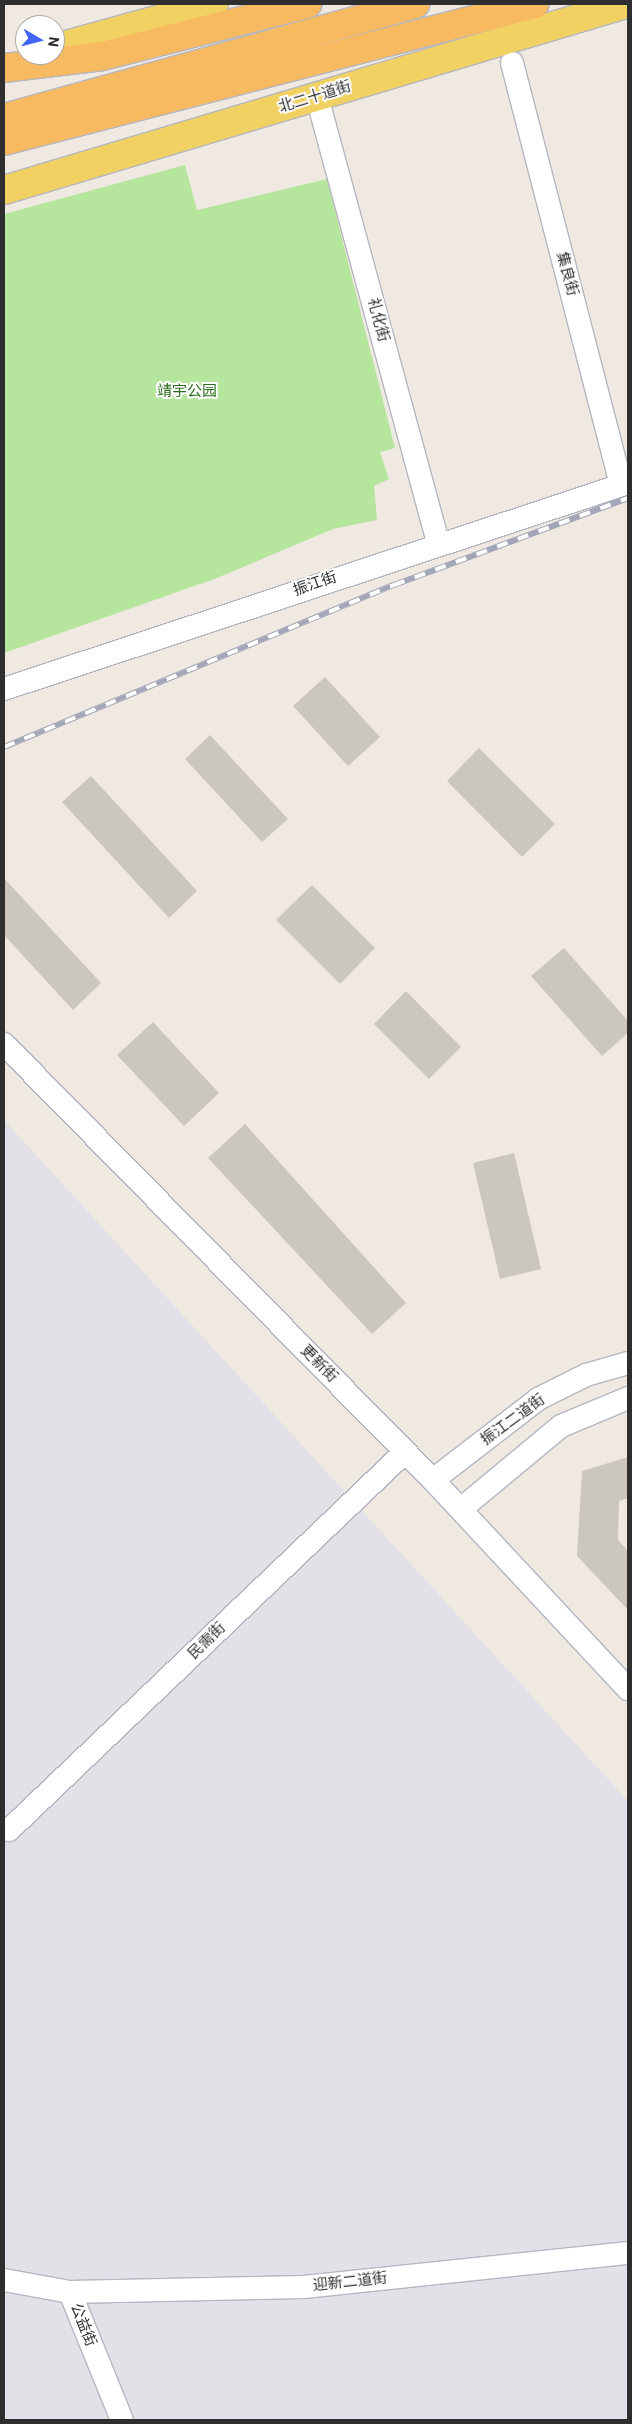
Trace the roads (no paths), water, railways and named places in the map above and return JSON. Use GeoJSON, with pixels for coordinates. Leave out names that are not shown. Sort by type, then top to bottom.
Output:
{"type":"FeatureCollection","features":[{"type":"Feature","properties":{"kind":"highway"},"geometry":{"type":"LineString","coordinates":[[4,67],[104,56],[307,4]]}},
{"type":"Feature","properties":{"kind":"highway"},"geometry":{"type":"LineString","coordinates":[[4,118],[415,4]]}},
{"type":"Feature","properties":{"kind":"highway"},"geometry":{"type":"LineString","coordinates":[[4,142],[64,124],[535,4]]}},
{"type":"Feature","properties":{"kind":"main road"},"geometry":{"type":"LineString","coordinates":[[65,45],[214,4]]}},
{"type":"Feature","properties":{"kind":"main road","name":"北二十道街"},"geometry":{"type":"LineString","coordinates":[[4,190],[626,4]]}},
{"type":"Feature","properties":{"kind":"main road"},"geometry":{"type":"LineString","coordinates":[[4,152],[64,124]]}},
{"type":"Feature","properties":{"kind":"street","name":"集良街"},"geometry":{"type":"LineString","coordinates":[[512,63],[625,484]]}},
{"type":"Feature","properties":{"kind":"street","name":"礼化街"},"geometry":{"type":"LineString","coordinates":[[317,97],[438,543]]}},
{"type":"Feature","properties":{"kind":"street","name":"振江街"},"geometry":{"type":"LineString","coordinates":[[4,689],[438,543],[625,484]]}},
{"type":"Feature","properties":{"kind":"street","name":"更新街"},"geometry":{"type":"LineString","coordinates":[[4,1044],[433,1480],[628,1689]]}},
{"type":"Feature","properties":{"kind":"street","name":"振江二道街"},"geometry":{"type":"LineString","coordinates":[[433,1480],[538,1399],[586,1375],[628,1363]]}},
{"type":"Feature","properties":{"kind":"street"},"geometry":{"type":"LineString","coordinates":[[461,1509],[561,1426],[628,1398]]}},
{"type":"Feature","properties":{"kind":"street","name":"民需街"},"geometry":{"type":"LineString","coordinates":[[9,1830],[405,1452]]}},
{"type":"Feature","properties":{"kind":"street","name":"迎新二道街"},"geometry":{"type":"LineString","coordinates":[[70,2292],[304,2287],[628,2253]]}},
{"type":"Feature","properties":{"kind":"street","name":"公益街"},"geometry":{"type":"LineString","coordinates":[[4,2280],[70,2292],[122,2420]]}},
{"type":"Feature","properties":{"kind":"railway"},"geometry":{"type":"LineString","coordinates":[[4,747],[394,585],[628,498]]}},
{"type":"Feature","properties":{"kind":"park label","name":"靖宇公园"},"geometry":{"type":"Point","coordinates":[187,392]}}]}
